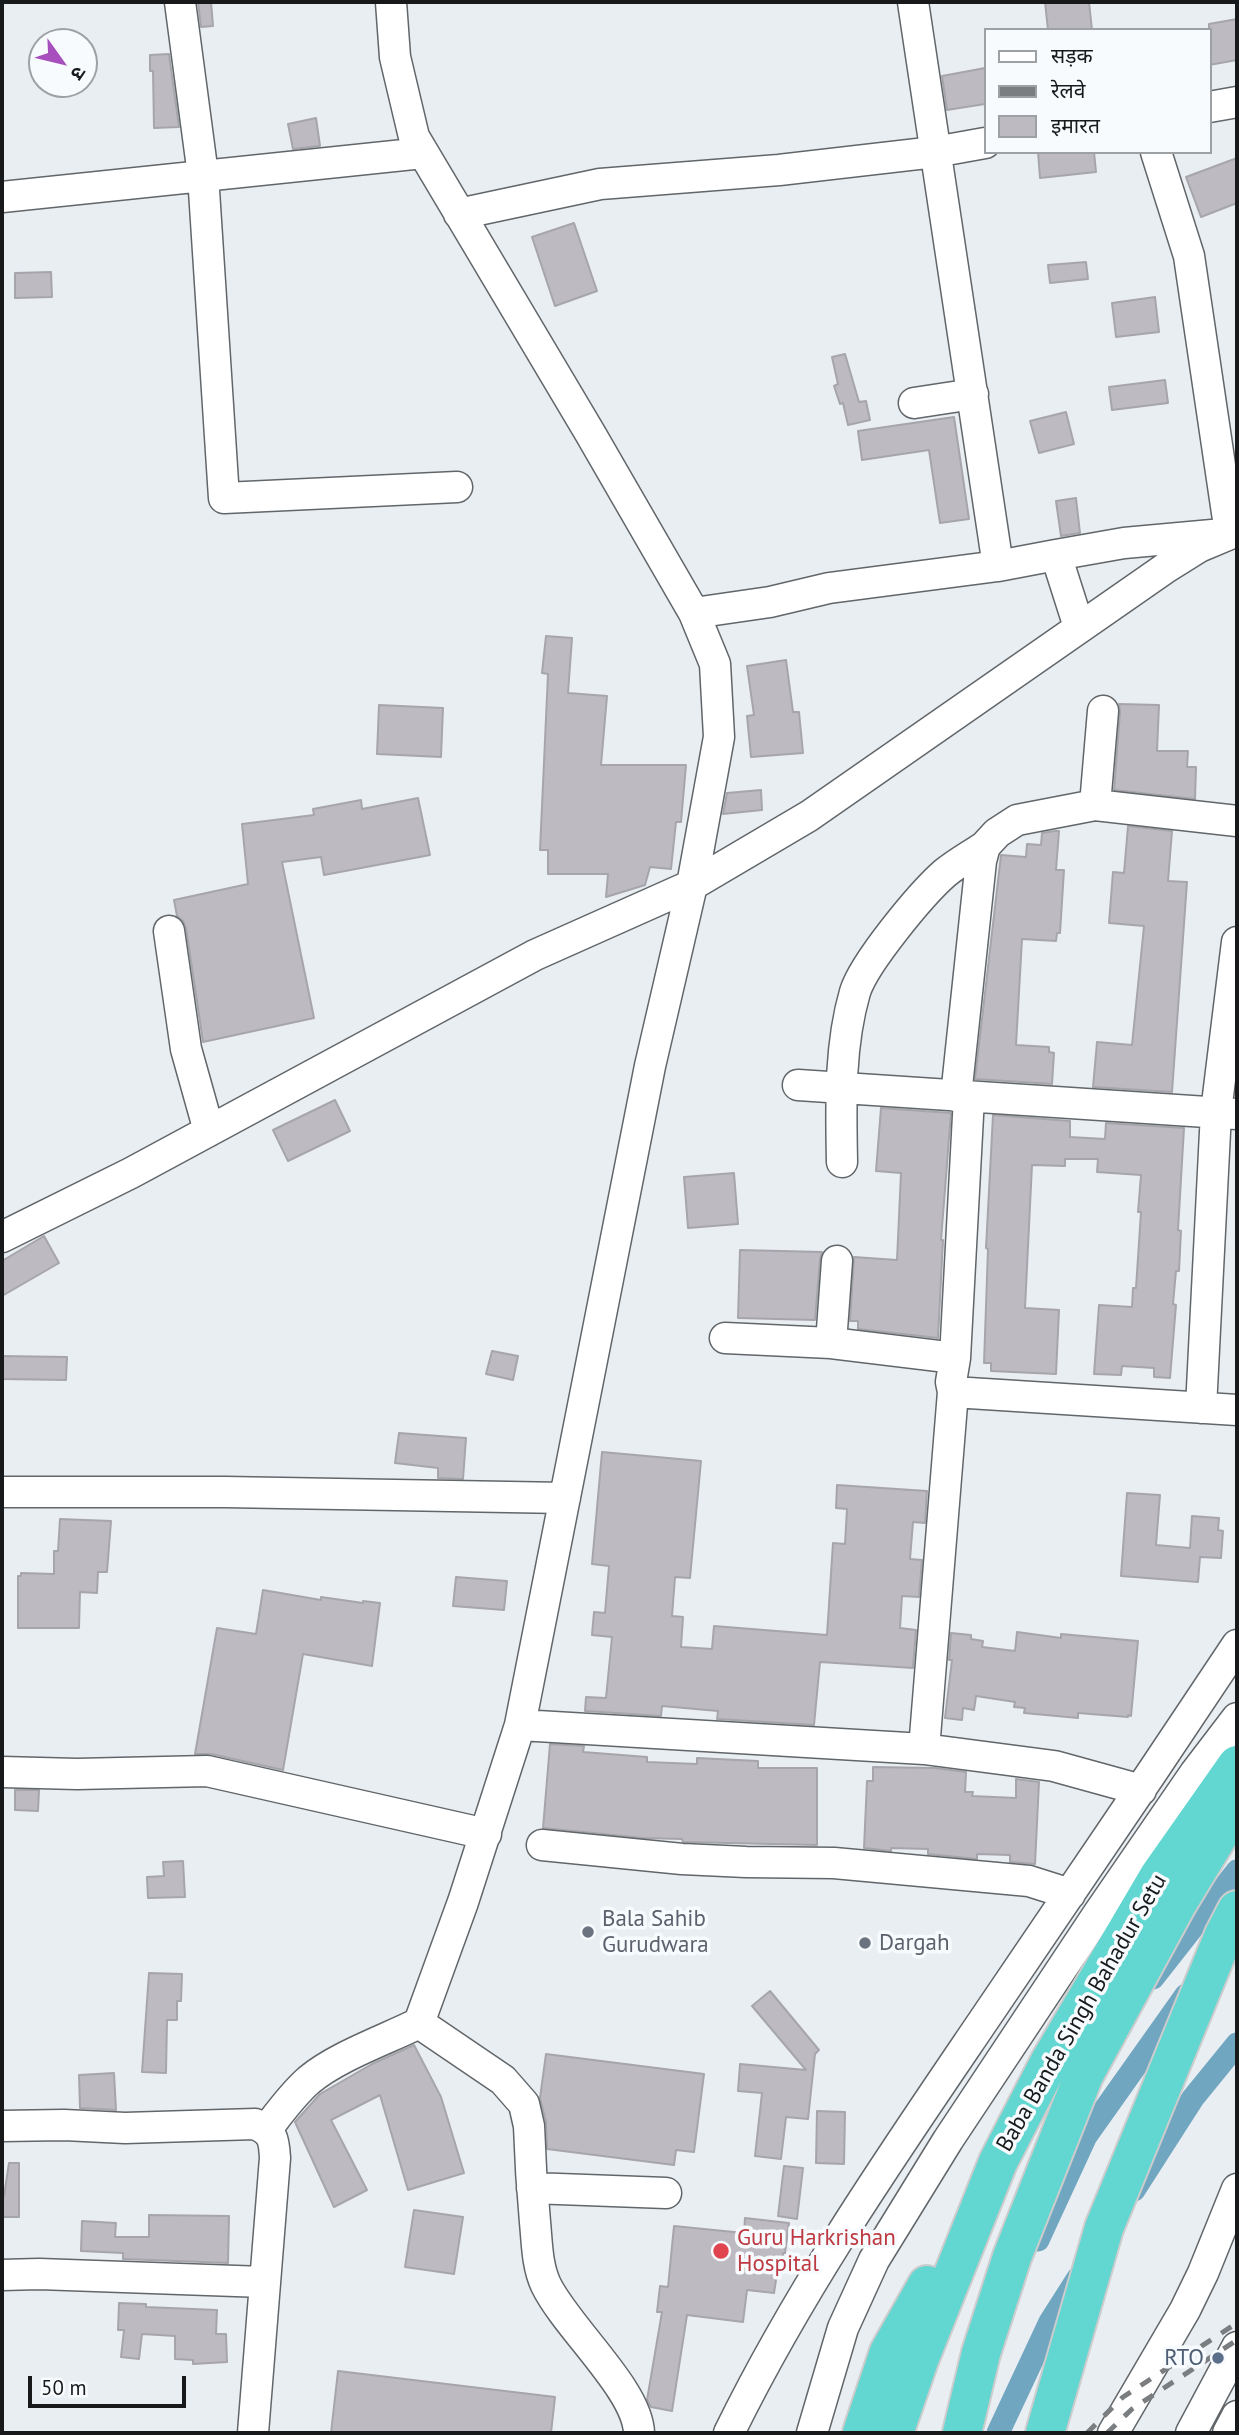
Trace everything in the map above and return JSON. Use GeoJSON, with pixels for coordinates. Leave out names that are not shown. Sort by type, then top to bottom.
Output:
{"type":"FeatureCollection","features":[{"type":"Feature","properties":{"kind":"highway","name":"Baba Banda Singh Bahadur Setu"},"geometry":{"type":"LineString","coordinates":[[894,2433],[919,2360],[998,2162],[1049,2063],[1159,1876],[1237,1765]]}},
{"type":"Feature","properties":{"kind":"highway","name":"Baba Banda Singh Bahadur Setu"},"geometry":{"type":"LineString","coordinates":[[962,2433],[981,2353],[1012,2257],[1084,2075],[1177,1904],[1237,1806]]}},
{"type":"Feature","properties":{"kind":"highway"},"geometry":{"type":"LineString","coordinates":[[1045,2433],[1104,2228],[1224,1935],[1237,1910]]}},
{"type":"Feature","properties":{"kind":"highway"},"geometry":{"type":"LineString","coordinates":[[862,2433],[889,2352],[998,2162]]}},
{"type":"Feature","properties":{"kind":"street"},"geometry":{"type":"LineString","coordinates":[[180,2],[203,175],[225,498],[457,487]]}},
{"type":"Feature","properties":{"kind":"street"},"geometry":{"type":"LineString","coordinates":[[267,2129],[292,2096],[311,2078],[341,2060],[419,2023],[485,1834],[520,1725],[650,1066],[692,885],[719,737],[715,664],[694,613],[414,137],[395,57],[391,2]]}},
{"type":"Feature","properties":{"kind":"street"},"geometry":{"type":"LineString","coordinates":[[913,2],[998,566]]}},
{"type":"Feature","properties":{"kind":"street"},"geometry":{"type":"LineString","coordinates":[[1211,107],[1237,102]]}},
{"type":"Feature","properties":{"kind":"street"},"geometry":{"type":"LineString","coordinates":[[459,214],[600,184],[779,170],[935,152],[984,143]]}},
{"type":"Feature","properties":{"kind":"street"},"geometry":{"type":"LineString","coordinates":[[2,197],[423,153]]}},
{"type":"Feature","properties":{"kind":"street"},"geometry":{"type":"LineString","coordinates":[[1157,154],[1189,256],[1233,532]]}},
{"type":"Feature","properties":{"kind":"street"},"geometry":{"type":"LineString","coordinates":[[914,403],[973,394]]}},
{"type":"Feature","properties":{"kind":"street"},"geometry":{"type":"LineString","coordinates":[[694,613],[770,602],[829,587],[998,566],[1124,543],[1233,532]]}},
{"type":"Feature","properties":{"kind":"street"},"geometry":{"type":"LineString","coordinates":[[2,1237],[131,1173],[535,955],[692,885],[809,816],[1177,560],[1233,532]]}},
{"type":"Feature","properties":{"kind":"street"},"geometry":{"type":"LineString","coordinates":[[1056,555],[1079,627]]}},
{"type":"Feature","properties":{"kind":"street"},"geometry":{"type":"LineString","coordinates":[[1095,805],[1104,711]]}},
{"type":"Feature","properties":{"kind":"street"},"geometry":{"type":"LineString","coordinates":[[842,1162],[841,1089],[850,1015],[856,990],[864,972],[928,890],[954,866],[985,846],[997,833],[1017,820],[1095,805],[1237,821]]}},
{"type":"Feature","properties":{"kind":"street"},"geometry":{"type":"LineString","coordinates":[[924,1749],[955,1358],[962,1096],[981,862],[985,846]]}},
{"type":"Feature","properties":{"kind":"street"},"geometry":{"type":"LineString","coordinates":[[169,931],[186,1049],[209,1131]]}},
{"type":"Feature","properties":{"kind":"street"},"geometry":{"type":"LineString","coordinates":[[1200,1408],[1226,1113],[1237,942]]}},
{"type":"Feature","properties":{"kind":"street"},"geometry":{"type":"LineString","coordinates":[[798,1085],[1226,1113]]}},
{"type":"Feature","properties":{"kind":"street"},"geometry":{"type":"LineString","coordinates":[[831,1343],[837,1261]]}},
{"type":"Feature","properties":{"kind":"street"},"geometry":{"type":"LineString","coordinates":[[725,1338],[831,1343],[955,1358]]}},
{"type":"Feature","properties":{"kind":"street"},"geometry":{"type":"LineString","coordinates":[[953,1392],[1237,1410]]}},
{"type":"Feature","properties":{"kind":"street"},"geometry":{"type":"LineString","coordinates":[[2,1492],[225,1492],[565,1498]]}},
{"type":"Feature","properties":{"kind":"street"},"geometry":{"type":"LineString","coordinates":[[729,2433],[752,2386],[871,2187],[1237,1645]]}},
{"type":"Feature","properties":{"kind":"street"},"geometry":{"type":"LineString","coordinates":[[1205,1694],[1237,1712]]}},
{"type":"Feature","properties":{"kind":"street"},"geometry":{"type":"LineString","coordinates":[[812,2433],[843,2328],[874,2260],[948,2140],[1098,1914],[1195,1773],[1237,1718]]}},
{"type":"Feature","properties":{"kind":"street"},"geometry":{"type":"LineString","coordinates":[[520,1725],[924,1749],[1054,1766],[1141,1790]]}},
{"type":"Feature","properties":{"kind":"street"},"geometry":{"type":"LineString","coordinates":[[2,1773],[207,1771],[485,1834]]}},
{"type":"Feature","properties":{"kind":"street"},"geometry":{"type":"LineString","coordinates":[[542,1845],[746,1863],[834,1863],[1028,1881],[1070,1894]]}},
{"type":"Feature","properties":{"kind":"street"},"geometry":{"type":"LineString","coordinates":[[419,2023],[503,2080],[524,2104],[538,2259],[545,2283],[562,2312],[628,2397],[639,2425],[639,2433]]}},
{"type":"Feature","properties":{"kind":"street"},"geometry":{"type":"LineString","coordinates":[[2,2126],[125,2128],[255,2124],[267,2129],[274,2142],[275,2158],[253,2433]]}},
{"type":"Feature","properties":{"kind":"street"},"geometry":{"type":"LineString","coordinates":[[532,2188],[666,2193]]}},
{"type":"Feature","properties":{"kind":"street"},"geometry":{"type":"LineString","coordinates":[[1113,2433],[1185,2310],[1237,2189]]}},
{"type":"Feature","properties":{"kind":"street"},"geometry":{"type":"LineString","coordinates":[[2,2276],[39,2274],[264,2281]]}},
{"type":"Feature","properties":{"kind":"street"},"geometry":{"type":"LineString","coordinates":[[1191,2433],[1237,2347]]}},
{"type":"Feature","properties":{"kind":"street"},"geometry":{"type":"LineString","coordinates":[[1228,2433],[1237,2416]]}},
{"type":"Feature","properties":{"kind":"building"},"geometry":{"type":"Polygon","coordinates":[[[198,2],[211,2],[213,26],[201,27],[198,2]]]}},
{"type":"Feature","properties":{"kind":"building"},"geometry":{"type":"Polygon","coordinates":[[[1045,2],[1089,2],[1092,28],[1048,28],[1045,2]]]}},
{"type":"Feature","properties":{"kind":"building"},"geometry":{"type":"Polygon","coordinates":[[[1237,19],[1237,60],[1211,65],[1209,24],[1237,19]]]}},
{"type":"Feature","properties":{"kind":"building"},"geometry":{"type":"Polygon","coordinates":[[[169,54],[179,127],[154,128],[153,71],[150,71],[150,55],[169,54]]]}},
{"type":"Feature","properties":{"kind":"building"},"geometry":{"type":"Polygon","coordinates":[[[984,68],[984,104],[947,110],[942,76],[984,68]]]}},
{"type":"Feature","properties":{"kind":"building"},"geometry":{"type":"Polygon","coordinates":[[[316,118],[320,146],[293,149],[288,124],[316,118]]]}},
{"type":"Feature","properties":{"kind":"building"},"geometry":{"type":"Polygon","coordinates":[[[1038,154],[1094,154],[1096,172],[1040,178],[1038,154]]]}},
{"type":"Feature","properties":{"kind":"building"},"geometry":{"type":"Polygon","coordinates":[[[1237,158],[1237,203],[1201,217],[1186,177],[1237,158]]]}},
{"type":"Feature","properties":{"kind":"building"},"geometry":{"type":"Polygon","coordinates":[[[574,223],[597,291],[555,306],[532,237],[574,223]]]}},
{"type":"Feature","properties":{"kind":"building"},"geometry":{"type":"Polygon","coordinates":[[[1086,262],[1088,279],[1050,283],[1048,265],[1086,262]]]}},
{"type":"Feature","properties":{"kind":"building"},"geometry":{"type":"Polygon","coordinates":[[[51,272],[52,297],[15,298],[15,273],[51,272]]]}},
{"type":"Feature","properties":{"kind":"building"},"geometry":{"type":"Polygon","coordinates":[[[1155,297],[1159,332],[1116,337],[1112,303],[1155,297]]]}},
{"type":"Feature","properties":{"kind":"building"},"geometry":{"type":"Polygon","coordinates":[[[845,354],[859,402],[866,401],[870,420],[848,425],[843,403],[840,404],[834,386],[838,384],[832,357],[845,354]]]}},
{"type":"Feature","properties":{"kind":"building"},"geometry":{"type":"Polygon","coordinates":[[[1165,380],[1168,403],[1112,410],[1109,387],[1165,380]]]}},
{"type":"Feature","properties":{"kind":"building"},"geometry":{"type":"Polygon","coordinates":[[[1066,412],[1074,444],[1039,453],[1030,421],[1066,412]]]}},
{"type":"Feature","properties":{"kind":"building"},"geometry":{"type":"Polygon","coordinates":[[[954,417],[969,519],[940,523],[929,450],[862,460],[858,431],[954,417]]]}},
{"type":"Feature","properties":{"kind":"building"},"geometry":{"type":"Polygon","coordinates":[[[1076,498],[1080,533],[1061,536],[1056,501],[1076,498]]]}},
{"type":"Feature","properties":{"kind":"building"},"geometry":{"type":"Polygon","coordinates":[[[546,636],[572,638],[568,693],[607,696],[601,765],[686,765],[681,822],[676,822],[671,869],[650,867],[645,885],[606,897],[608,874],[548,874],[548,850],[540,850],[548,674],[542,673],[546,636]]]}},
{"type":"Feature","properties":{"kind":"building"},"geometry":{"type":"Polygon","coordinates":[[[786,660],[793,712],[799,712],[803,753],[751,757],[747,716],[754,715],[747,666],[786,660]]]}},
{"type":"Feature","properties":{"kind":"building"},"geometry":{"type":"Polygon","coordinates":[[[1119,704],[1159,705],[1157,751],[1188,751],[1187,767],[1196,767],[1195,799],[1114,790],[1119,704]]]}},
{"type":"Feature","properties":{"kind":"building"},"geometry":{"type":"Polygon","coordinates":[[[379,705],[443,708],[441,757],[377,754],[379,705]]]}},
{"type":"Feature","properties":{"kind":"building"},"geometry":{"type":"Polygon","coordinates":[[[761,790],[762,810],[723,814],[727,793],[761,790]]]}},
{"type":"Feature","properties":{"kind":"building"},"geometry":{"type":"Polygon","coordinates":[[[418,798],[430,855],[324,875],[321,857],[282,862],[314,1018],[203,1042],[186,928],[177,916],[174,900],[248,884],[242,824],[314,815],[313,809],[361,800],[362,809],[418,798]]]}},
{"type":"Feature","properties":{"kind":"building"},"geometry":{"type":"Polygon","coordinates":[[[1128,826],[1172,831],[1168,881],[1187,882],[1172,1092],[1093,1087],[1097,1042],[1132,1045],[1144,926],[1109,923],[1113,872],[1124,873],[1128,826]]]}},
{"type":"Feature","properties":{"kind":"building"},"geometry":{"type":"Polygon","coordinates":[[[1059,831],[1056,870],[1064,870],[1060,933],[1057,933],[1056,941],[1022,939],[1016,1045],[1049,1047],[1049,1052],[1054,1053],[1052,1084],[975,1079],[1001,855],[1026,857],[1027,844],[1041,845],[1042,833],[1059,831]]]}},
{"type":"Feature","properties":{"kind":"building"},"geometry":{"type":"Polygon","coordinates":[[[335,1100],[350,1131],[288,1161],[273,1130],[335,1100]]]}},
{"type":"Feature","properties":{"kind":"building"},"geometry":{"type":"Polygon","coordinates":[[[881,1108],[951,1113],[941,1240],[938,1338],[858,1329],[858,1321],[850,1321],[854,1257],[897,1260],[901,1173],[876,1171],[881,1108]]]}},
{"type":"Feature","properties":{"kind":"building"},"geometry":{"type":"Polygon","coordinates":[[[993,1115],[1070,1121],[1070,1137],[1105,1139],[1106,1123],[1184,1128],[1178,1230],[1181,1231],[1179,1271],[1176,1271],[1173,1304],[1176,1305],[1170,1378],[1154,1377],[1154,1368],[1122,1366],[1121,1375],[1094,1374],[1099,1305],[1132,1307],[1133,1288],[1136,1288],[1141,1212],[1138,1212],[1141,1175],[1097,1172],[1098,1159],[1065,1159],[1065,1166],[1032,1165],[1025,1308],[1059,1310],[1056,1374],[991,1371],[991,1363],[984,1363],[986,1248],[993,1115]]]}},
{"type":"Feature","properties":{"kind":"building"},"geometry":{"type":"Polygon","coordinates":[[[734,1173],[738,1224],[688,1228],[684,1177],[734,1173]]]}},
{"type":"Feature","properties":{"kind":"building"},"geometry":{"type":"Polygon","coordinates":[[[44,1236],[59,1263],[2,1296],[2,1261],[44,1236]]]}},
{"type":"Feature","properties":{"kind":"building"},"geometry":{"type":"Polygon","coordinates":[[[740,1250],[822,1252],[815,1320],[738,1318],[740,1250]]]}},
{"type":"Feature","properties":{"kind":"building"},"geometry":{"type":"Polygon","coordinates":[[[492,1351],[518,1356],[513,1380],[486,1374],[492,1351]]]}},
{"type":"Feature","properties":{"kind":"building"},"geometry":{"type":"Polygon","coordinates":[[[2,1356],[67,1357],[66,1380],[2,1379],[2,1356]]]}},
{"type":"Feature","properties":{"kind":"building"},"geometry":{"type":"Polygon","coordinates":[[[399,1433],[466,1438],[463,1479],[438,1478],[438,1468],[395,1463],[399,1433]]]}},
{"type":"Feature","properties":{"kind":"building"},"geometry":{"type":"Polygon","coordinates":[[[602,1452],[701,1461],[690,1578],[675,1577],[672,1616],[683,1617],[681,1647],[712,1649],[714,1626],[827,1635],[833,1543],[845,1544],[847,1509],[836,1508],[837,1485],[927,1491],[925,1523],[913,1522],[910,1559],[922,1560],[919,1597],[902,1596],[900,1628],[916,1630],[913,1668],[820,1662],[814,1725],[717,1719],[718,1711],[662,1706],[661,1716],[585,1711],[586,1697],[606,1698],[612,1637],[592,1635],[594,1612],[605,1613],[609,1566],[592,1564],[602,1452]]]}},
{"type":"Feature","properties":{"kind":"building"},"geometry":{"type":"Polygon","coordinates":[[[1127,1493],[1160,1495],[1156,1545],[1190,1548],[1192,1516],[1219,1518],[1218,1530],[1223,1531],[1221,1558],[1200,1557],[1198,1582],[1121,1576],[1127,1493]]]}},
{"type":"Feature","properties":{"kind":"building"},"geometry":{"type":"Polygon","coordinates":[[[60,1519],[111,1521],[107,1572],[98,1572],[97,1593],[80,1592],[79,1628],[18,1628],[18,1576],[21,1576],[21,1573],[54,1574],[54,1551],[58,1551],[60,1519]]]}},
{"type":"Feature","properties":{"kind":"building"},"geometry":{"type":"Polygon","coordinates":[[[456,1577],[507,1581],[504,1610],[453,1606],[456,1577]]]}},
{"type":"Feature","properties":{"kind":"building"},"geometry":{"type":"Polygon","coordinates":[[[263,1590],[321,1600],[321,1597],[380,1603],[372,1666],[303,1654],[283,1770],[211,1754],[195,1754],[217,1628],[256,1634],[263,1590]]]}},
{"type":"Feature","properties":{"kind":"building"},"geometry":{"type":"Polygon","coordinates":[[[1017,1632],[1061,1638],[1061,1634],[1138,1641],[1131,1716],[1078,1713],[1078,1718],[1024,1713],[1025,1708],[1014,1707],[1015,1702],[976,1696],[974,1710],[963,1708],[962,1720],[945,1718],[952,1660],[949,1660],[951,1633],[971,1635],[971,1639],[983,1641],[982,1647],[1015,1651],[1017,1632]]]}},
{"type":"Feature","properties":{"kind":"building"},"geometry":{"type":"Polygon","coordinates":[[[550,1744],[584,1746],[583,1752],[647,1757],[647,1762],[697,1764],[697,1758],[758,1761],[758,1768],[817,1768],[817,1845],[683,1842],[682,1839],[543,1828],[550,1744]]]}},
{"type":"Feature","properties":{"kind":"building"},"geometry":{"type":"Polygon","coordinates":[[[873,1767],[935,1768],[966,1772],[965,1792],[973,1792],[972,1796],[1016,1798],[1016,1779],[1039,1782],[1035,1864],[1010,1862],[1010,1855],[977,1854],[977,1859],[928,1854],[928,1849],[891,1848],[891,1851],[864,1848],[867,1781],[873,1781],[873,1767]]]}},
{"type":"Feature","properties":{"kind":"building"},"geometry":{"type":"Polygon","coordinates":[[[15,1790],[39,1790],[38,1811],[15,1810],[15,1790]]]}},
{"type":"Feature","properties":{"kind":"building"},"geometry":{"type":"Polygon","coordinates":[[[183,1861],[185,1897],[148,1898],[147,1877],[164,1876],[163,1862],[183,1861]]]}},
{"type":"Feature","properties":{"kind":"building"},"geometry":{"type":"Polygon","coordinates":[[[149,1973],[182,1974],[177,2020],[167,2020],[166,2073],[142,2072],[149,1973]]]}},
{"type":"Feature","properties":{"kind":"building"},"geometry":{"type":"Polygon","coordinates":[[[770,1991],[819,2050],[815,2054],[808,2119],[786,2117],[781,2159],[755,2156],[762,2093],[738,2091],[740,2064],[806,2070],[752,2006],[770,1991]]]}},
{"type":"Feature","properties":{"kind":"building"},"geometry":{"type":"Polygon","coordinates":[[[414,2045],[441,2097],[464,2173],[408,2190],[380,2095],[331,2120],[367,2190],[334,2207],[295,2122],[320,2094],[372,2064],[414,2045]]]}},
{"type":"Feature","properties":{"kind":"building"},"geometry":{"type":"Polygon","coordinates":[[[546,2054],[704,2074],[694,2152],[676,2150],[674,2165],[547,2149],[546,2122],[540,2098],[546,2054]]]}},
{"type":"Feature","properties":{"kind":"building"},"geometry":{"type":"Polygon","coordinates":[[[114,2073],[116,2110],[80,2108],[79,2075],[114,2073]]]}},
{"type":"Feature","properties":{"kind":"building"},"geometry":{"type":"Polygon","coordinates":[[[817,2111],[845,2112],[844,2164],[816,2163],[817,2111]]]}},
{"type":"Feature","properties":{"kind":"building"},"geometry":{"type":"Polygon","coordinates":[[[9,2163],[19,2163],[19,2217],[3,2217],[2,2196],[9,2163]]]}},
{"type":"Feature","properties":{"kind":"building"},"geometry":{"type":"Polygon","coordinates":[[[784,2166],[803,2168],[797,2219],[778,2216],[784,2166]]]}},
{"type":"Feature","properties":{"kind":"building"},"geometry":{"type":"Polygon","coordinates":[[[414,2210],[463,2217],[454,2274],[405,2267],[414,2210]]]}},
{"type":"Feature","properties":{"kind":"building"},"geometry":{"type":"Polygon","coordinates":[[[149,2215],[229,2216],[228,2263],[123,2259],[123,2253],[81,2251],[82,2221],[116,2223],[115,2237],[149,2237],[149,2215]]]}},
{"type":"Feature","properties":{"kind":"building"},"geometry":{"type":"Polygon","coordinates":[[[745,2218],[789,2223],[785,2253],[782,2260],[779,2260],[774,2293],[747,2290],[743,2322],[687,2315],[672,2411],[651,2407],[647,2400],[662,2312],[657,2312],[660,2286],[668,2287],[674,2226],[744,2233],[745,2218]]]}},
{"type":"Feature","properties":{"kind":"building"},"geometry":{"type":"Polygon","coordinates":[[[119,2303],[217,2310],[216,2334],[226,2334],[227,2362],[193,2364],[193,2360],[175,2359],[175,2336],[142,2334],[139,2359],[121,2357],[124,2330],[118,2330],[119,2303]]]}},
{"type":"Feature","properties":{"kind":"building"},"geometry":{"type":"Polygon","coordinates":[[[338,2371],[555,2397],[551,2433],[331,2433],[338,2371]]]}},
{"type":"Feature","properties":{"kind":"waterway"},"geometry":{"type":"LineString","coordinates":[[1153,1978],[1237,1871]]}},
{"type":"Feature","properties":{"kind":"waterway"},"geometry":{"type":"LineString","coordinates":[[1038,2240],[1086,2136],[1186,1995]]}},
{"type":"Feature","properties":{"kind":"waterway"},"geometry":{"type":"LineString","coordinates":[[1134,2190],[1193,2098],[1237,2044]]}},
{"type":"Feature","properties":{"kind":"waterway"},"geometry":{"type":"LineString","coordinates":[[998,2433],[1050,2322],[1078,2278]]}},
{"type":"Feature","properties":{"kind":"railway"},"geometry":{"type":"LineString","coordinates":[[1087,2433],[1123,2397],[1237,2323]]}},
{"type":"Feature","properties":{"kind":"railway"},"geometry":{"type":"LineString","coordinates":[[1107,2433],[1132,2409],[1237,2340]]}},
{"type":"Feature","properties":{"kind":"place","name":"Bala Sahib Gurudwara"},"geometry":{"type":"Point","coordinates":[588,1932]}},
{"type":"Feature","properties":{"kind":"place","name":"Dargah"},"geometry":{"type":"Point","coordinates":[865,1943]}},
{"type":"Feature","properties":{"kind":"place","name":"Guru Harkrishan Hospital"},"geometry":{"type":"Point","coordinates":[721,2251]}},
{"type":"Feature","properties":{"kind":"place","name":"RTO"},"geometry":{"type":"Point","coordinates":[1218,2358]}}]}
